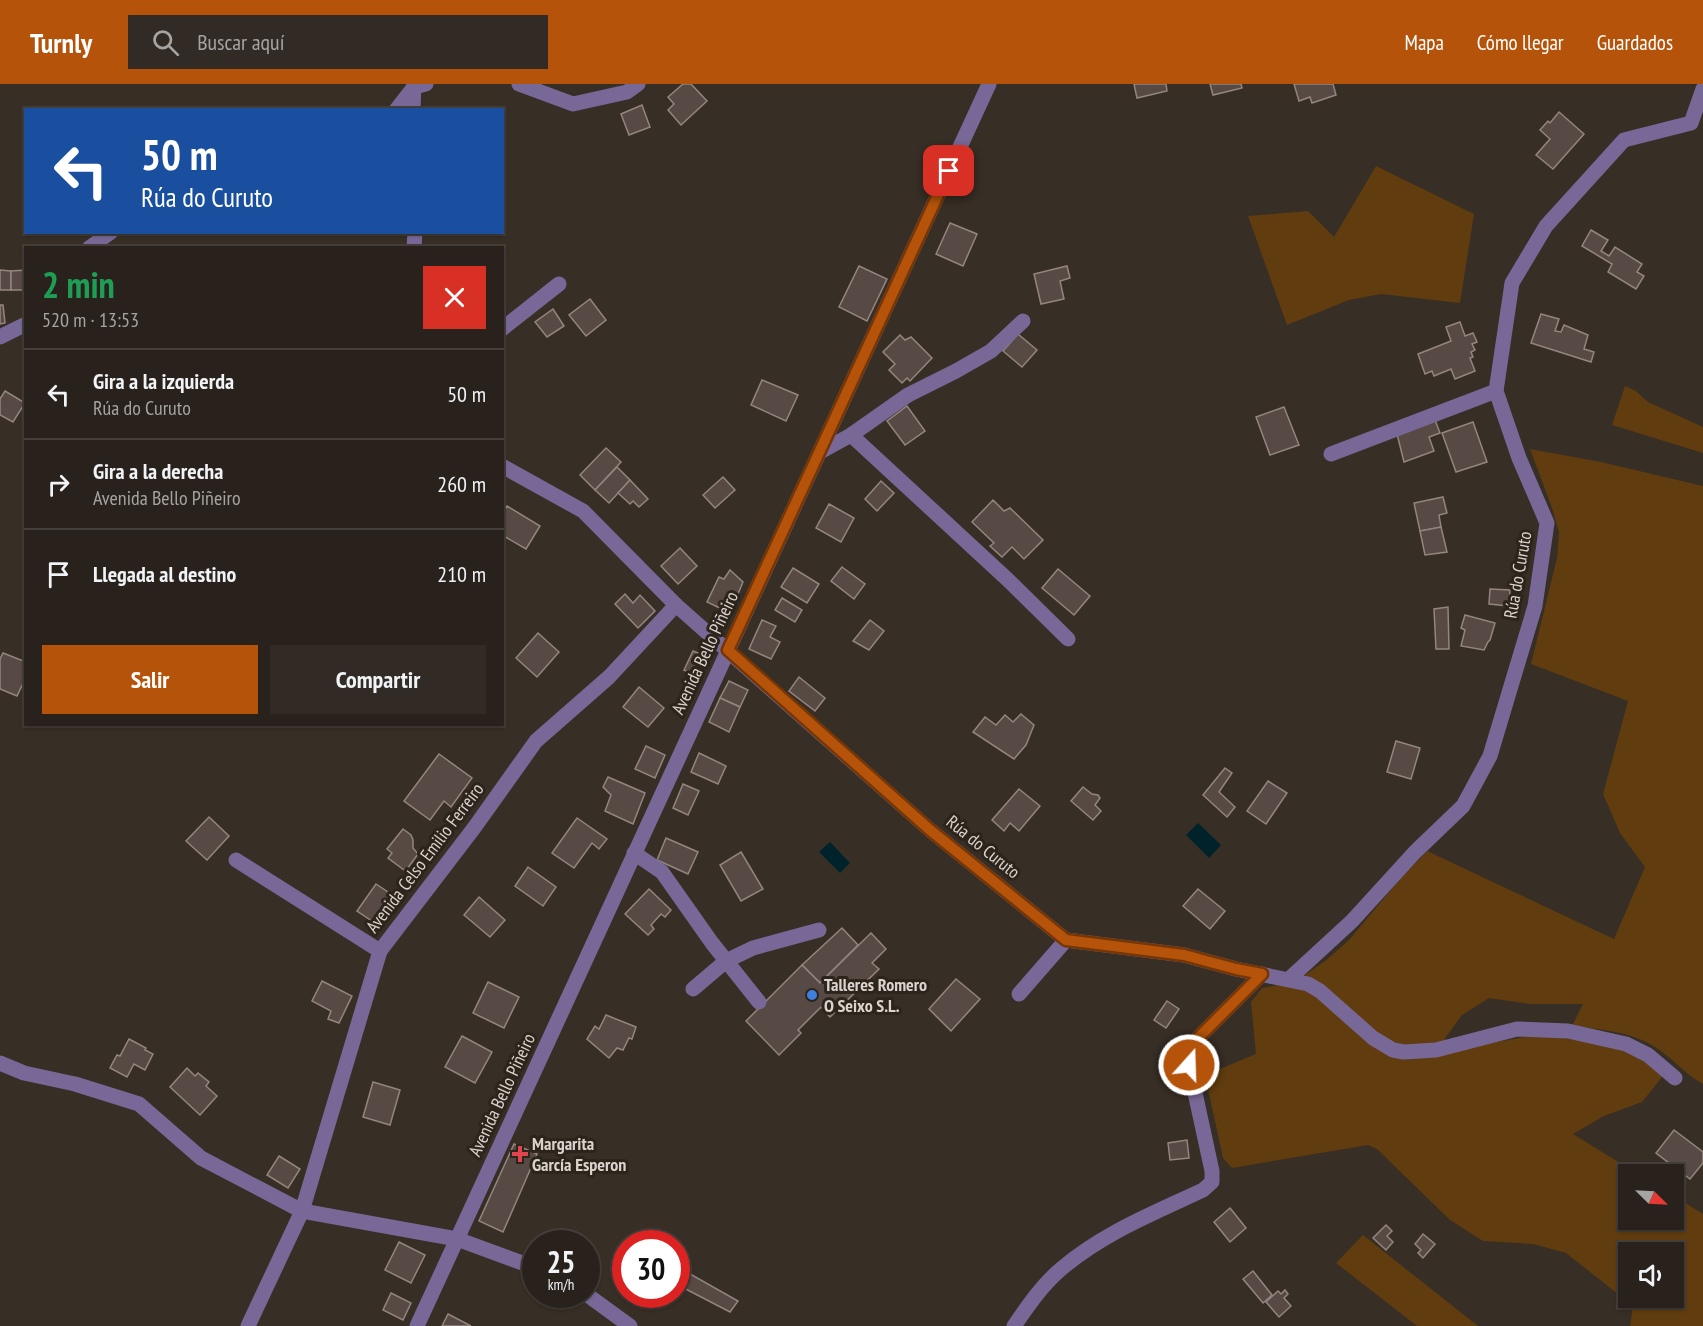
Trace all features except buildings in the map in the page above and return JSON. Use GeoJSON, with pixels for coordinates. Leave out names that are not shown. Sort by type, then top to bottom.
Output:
{"type":"FeatureCollection","features":[{"type":"Feature","properties":{"kind":"street"},"geometry":{"type":"LineString","coordinates":[[519,84],[573,104],[627,92],[638,84]]}},
{"type":"Feature","properties":{"kind":"street","name":"Avenida Bello Piñeiro"},"geometry":{"type":"LineString","coordinates":[[417,1326],[989,84]]}},
{"type":"Feature","properties":{"kind":"street"},"geometry":{"type":"LineString","coordinates":[[398,108],[418,85]]}},
{"type":"Feature","properties":{"kind":"street"},"geometry":{"type":"LineString","coordinates":[[413,108],[418,85]]}},
{"type":"Feature","properties":{"kind":"street","name":"Rúa do Curuto"},"geometry":{"type":"LineString","coordinates":[[1289,979],[1352,921],[1415,852],[1463,806],[1490,756],[1535,606],[1547,523],[1519,459],[1496,391],[1512,283],[1546,226],[1624,140],[1691,123],[1703,89]]}},
{"type":"Feature","properties":{"kind":"street"},"geometry":{"type":"LineString","coordinates":[[92,246],[108,234]]}},
{"type":"Feature","properties":{"kind":"street"},"geometry":{"type":"LineString","coordinates":[[504,327],[559,284]]}},
{"type":"Feature","properties":{"kind":"street"},"geometry":{"type":"LineString","coordinates":[[820,452],[851,435],[908,395],[991,351],[1023,321]]}},
{"type":"Feature","properties":{"kind":"street"},"geometry":{"type":"LineString","coordinates":[[0,337],[24,325]]}},
{"type":"Feature","properties":{"kind":"street"},"geometry":{"type":"LineString","coordinates":[[1331,454],[1496,391]]}},
{"type":"Feature","properties":{"kind":"street"},"geometry":{"type":"LineString","coordinates":[[851,435],[1008,579],[1068,639]]}},
{"type":"Feature","properties":{"kind":"street"},"geometry":{"type":"LineString","coordinates":[[504,467],[583,511],[676,605],[728,650]]}},
{"type":"Feature","properties":{"kind":"street","name":"Avenida Celso Emilio Ferreiro"},"geometry":{"type":"LineString","coordinates":[[248,1326],[302,1211],[380,951],[474,828],[536,741],[609,677],[676,605]]}},
{"type":"Feature","properties":{"kind":"street","name":"Rúa do Curuto"},"geometry":{"type":"LineString","coordinates":[[728,650],[930,830],[1066,940]]}},
{"type":"Feature","properties":{"kind":"street"},"geometry":{"type":"LineString","coordinates":[[634,853],[662,872],[712,943],[759,1002]]}},
{"type":"Feature","properties":{"kind":"street"},"geometry":{"type":"LineString","coordinates":[[236,860],[380,951]]}},
{"type":"Feature","properties":{"kind":"street"},"geometry":{"type":"LineString","coordinates":[[693,989],[726,961],[753,948],[819,930]]}},
{"type":"Feature","properties":{"kind":"street"},"geometry":{"type":"LineString","coordinates":[[1018,994],[1066,940],[1184,955],[1308,984],[1320,991],[1373,1038],[1393,1050],[1404,1052],[1436,1050],[1517,1029],[1568,1031],[1626,1044],[1648,1055],[1675,1078]]}},
{"type":"Feature","properties":{"kind":"street"},"geometry":{"type":"LineString","coordinates":[[1014,1326],[1032,1299],[1061,1269],[1084,1252],[1119,1229],[1203,1190],[1212,1182],[1212,1171],[1189,1065],[1190,1049],[1199,1037],[1262,974]]}},
{"type":"Feature","properties":{"kind":"street"},"geometry":{"type":"LineString","coordinates":[[0,1063],[24,1073],[75,1084],[139,1104],[201,1158],[302,1211],[457,1239],[522,1263]]}},
{"type":"Feature","properties":{"kind":"street"},"geometry":{"type":"LineString","coordinates":[[600,1304],[630,1326]]}},
{"type":"Feature","properties":{"kind":"shaded area"},"geometry":{"type":"Polygon","coordinates":[[[1376,166],[1474,214],[1460,303],[1381,294],[1349,300],[1287,325],[1248,216],[1308,211],[1334,237],[1376,166]]]}},
{"type":"Feature","properties":{"kind":"shaded area"},"geometry":{"type":"Polygon","coordinates":[[[1625,386],[1636,391],[1648,402],[1703,427],[1703,453],[1612,425],[1625,386]]]}},
{"type":"Feature","properties":{"kind":"shaded area"},"geometry":{"type":"Polygon","coordinates":[[[1530,449],[1601,462],[1703,486],[1703,1084],[1658,1049],[1638,1038],[1616,1032],[1572,1026],[1583,1004],[1529,1004],[1489,998],[1462,1015],[1443,1044],[1405,1048],[1391,1044],[1305,975],[1349,940],[1427,851],[1614,939],[1645,867],[1620,833],[1603,794],[1628,701],[1531,664],[1557,558],[1559,532],[1530,449]]]}},
{"type":"Feature","properties":{"kind":"shaded area"},"geometry":{"type":"Polygon","coordinates":[[[1284,984],[1304,988],[1392,1054],[1525,1037],[1557,1037],[1596,1043],[1639,1057],[1663,1076],[1642,1102],[1604,1116],[1573,1134],[1622,1164],[1618,1164],[1618,1230],[1684,1230],[1684,1202],[1703,1214],[1703,1326],[1630,1326],[1633,1308],[1684,1308],[1684,1242],[1618,1242],[1618,1294],[1566,1253],[1533,1244],[1483,1241],[1450,1220],[1377,1149],[1368,1145],[1232,1168],[1223,1158],[1205,1075],[1256,1054],[1251,1002],[1262,988],[1284,984]]]}},
{"type":"Feature","properties":{"kind":"shaded area"},"geometry":{"type":"Polygon","coordinates":[[[1363,1235],[1478,1326],[1417,1326],[1336,1263],[1363,1235]]]}},
{"type":"Feature","properties":{"kind":"water"},"geometry":{"type":"Polygon","coordinates":[[[1198,823],[1221,845],[1209,858],[1186,835],[1198,823]]]}},
{"type":"Feature","properties":{"kind":"water"},"geometry":{"type":"Polygon","coordinates":[[[830,842],[850,863],[840,873],[819,852],[830,842]]]}},
{"type":"Feature","properties":{"kind":"place","name":"Talleres Romero O Seixo S.L."},"geometry":{"type":"Point","coordinates":[812,995]}},
{"type":"Feature","properties":{"kind":"place","name":"Margarita García Esperon"},"geometry":{"type":"Point","coordinates":[520,1154]}},
{"type":"Feature","properties":{"kind":"route"},"geometry":{"type":"LineString","coordinates":[[949,171],[728,650],[930,830],[1066,940],[1184,955],[1262,974],[1199,1037],[1190,1049],[1189,1065]]}}]}
